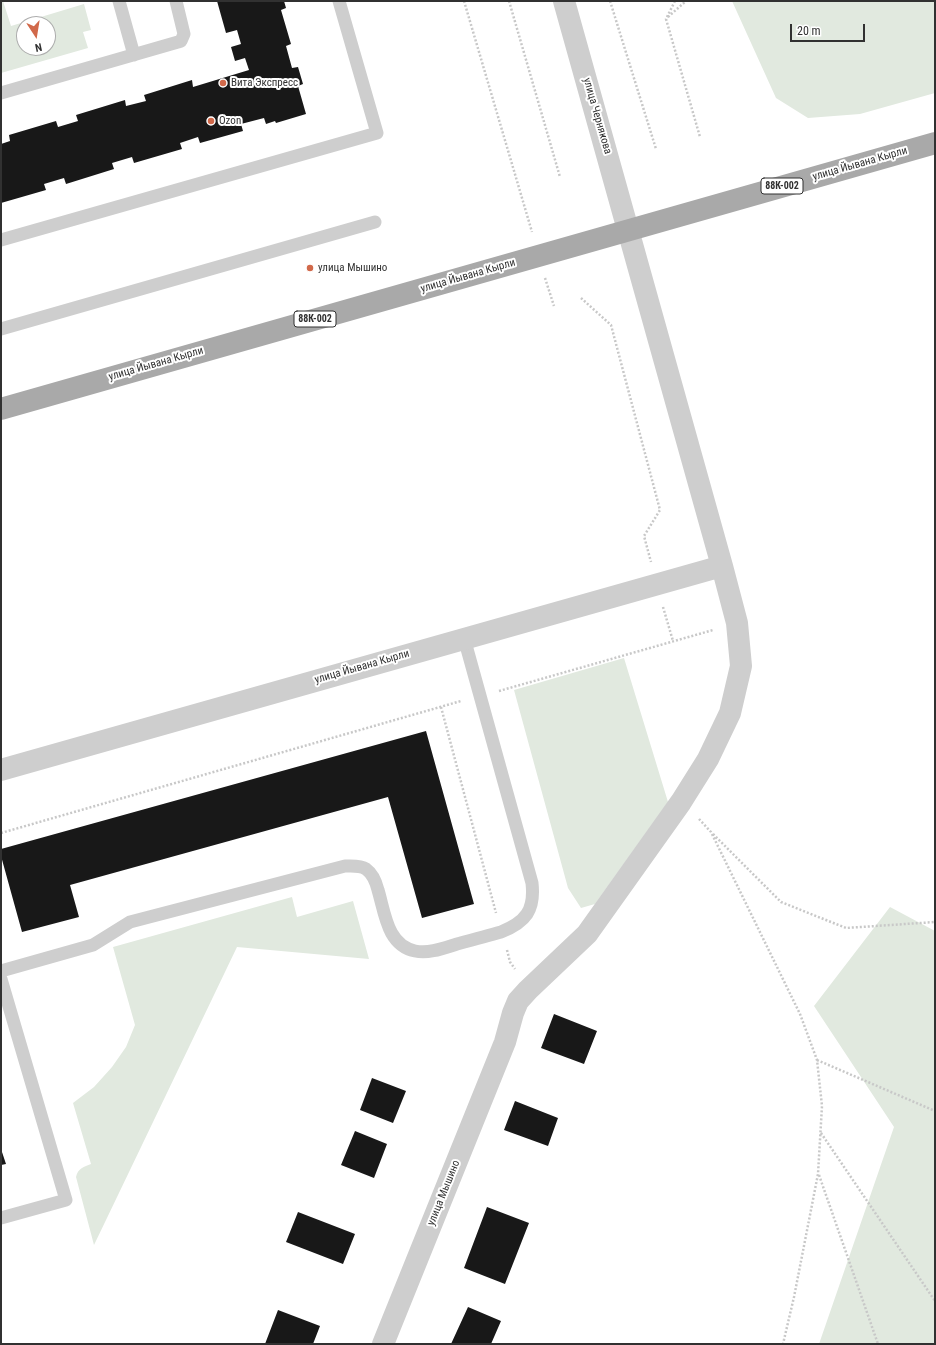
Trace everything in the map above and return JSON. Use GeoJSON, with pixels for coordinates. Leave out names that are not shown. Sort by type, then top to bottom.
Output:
{"type":"FeatureCollection","features":[{"type":"Feature","properties":{"kind":"main road","name":"улица Йывана Кырли"},"geometry":{"type":"LineString","coordinates":[[1,409],[935,143]]}},
{"type":"Feature","properties":{"kind":"street","name":"улица Чернякова"},"geometry":{"type":"LineString","coordinates":[[564,1],[629,230],[737,623]]}},
{"type":"Feature","properties":{"kind":"street","name":"улица Йывана Кырли"},"geometry":{"type":"LineString","coordinates":[[1,770],[722,566]]}},
{"type":"Feature","properties":{"kind":"street","name":"улица Мышино"},"geometry":{"type":"LineString","coordinates":[[383,1344],[505,1042],[513,1012],[518,1001],[587,934],[681,802],[708,759],[730,713],[741,666],[737,623]]}},
{"type":"Feature","properties":{"kind":"lane"},"geometry":{"type":"LineString","coordinates":[[119,1],[134,55]]}},
{"type":"Feature","properties":{"kind":"lane"},"geometry":{"type":"LineString","coordinates":[[1,93],[178,42],[181,40],[184,31],[176,1]]}},
{"type":"Feature","properties":{"kind":"lane"},"geometry":{"type":"LineString","coordinates":[[1,240],[377,132],[339,1]]}},
{"type":"Feature","properties":{"kind":"lane"},"geometry":{"type":"LineString","coordinates":[[1,329],[376,222]]}},
{"type":"Feature","properties":{"kind":"lane"},"geometry":{"type":"LineString","coordinates":[[1,971],[93,945],[130,922],[345,866],[356,865],[365,868],[372,874],[376,882],[390,930],[396,940],[403,947],[416,951],[429,952],[502,932],[522,921],[532,903],[534,893],[532,883],[464,638]]}},
{"type":"Feature","properties":{"kind":"lane"},"geometry":{"type":"LineString","coordinates":[[1,979],[66,1200],[1,1218]]}},
{"type":"Feature","properties":{"kind":"path"},"geometry":{"type":"LineString","coordinates":[[464,1],[554,306]]}},
{"type":"Feature","properties":{"kind":"path"},"geometry":{"type":"LineString","coordinates":[[509,1],[560,177]]}},
{"type":"Feature","properties":{"kind":"path"},"geometry":{"type":"LineString","coordinates":[[610,1],[656,149]]}},
{"type":"Feature","properties":{"kind":"path"},"geometry":{"type":"LineString","coordinates":[[675,1],[666,19],[700,137]]}},
{"type":"Feature","properties":{"kind":"path"},"geometry":{"type":"LineString","coordinates":[[666,19],[686,1]]}},
{"type":"Feature","properties":{"kind":"path"},"geometry":{"type":"LineString","coordinates":[[581,298],[611,325],[660,510],[644,536],[673,641]]}},
{"type":"Feature","properties":{"kind":"path"},"geometry":{"type":"LineString","coordinates":[[1,833],[737,623]]}},
{"type":"Feature","properties":{"kind":"path"},"geometry":{"type":"LineString","coordinates":[[441,707],[510,962]]}},
{"type":"Feature","properties":{"kind":"path"},"geometry":{"type":"LineString","coordinates":[[681,802],[782,902],[846,928],[935,922]]}},
{"type":"Feature","properties":{"kind":"path"},"geometry":{"type":"LineString","coordinates":[[711,832],[800,1014],[817,1060],[822,1106],[818,1174],[794,1297],[783,1344]]}},
{"type":"Feature","properties":{"kind":"path"},"geometry":{"type":"LineString","coordinates":[[817,1060],[935,1111]]}},
{"type":"Feature","properties":{"kind":"path"},"geometry":{"type":"LineString","coordinates":[[821,1132],[935,1301]]}},
{"type":"Feature","properties":{"kind":"path"},"geometry":{"type":"LineString","coordinates":[[818,1174],[878,1344]]}},
{"type":"Feature","properties":{"kind":"shaded area"},"geometry":{"type":"Polygon","coordinates":[[[1,1],[3,1],[11,26],[16,24],[16,56],[56,56],[56,16],[44,16],[84,4],[91,30],[83,32],[88,48],[1,73],[1,1]]]}},
{"type":"Feature","properties":{"kind":"shaded area"},"geometry":{"type":"Polygon","coordinates":[[[732,1],[935,1],[935,93],[860,114],[808,118],[776,98],[732,1]]]}},
{"type":"Feature","properties":{"kind":"shaded area"},"geometry":{"type":"Polygon","coordinates":[[[624,658],[668,802],[595,904],[581,908],[568,888],[514,690],[624,658]]]}},
{"type":"Feature","properties":{"kind":"shaded area"},"geometry":{"type":"Polygon","coordinates":[[[292,897],[297,917],[353,901],[369,959],[237,947],[94,1245],[76,1177],[80,1170],[91,1164],[73,1103],[94,1087],[112,1067],[126,1047],[135,1025],[113,947],[292,897]]]}},
{"type":"Feature","properties":{"kind":"shaded area"},"geometry":{"type":"Polygon","coordinates":[[[890,907],[935,931],[935,1344],[819,1344],[894,1127],[814,1006],[890,907]]]}},
{"type":"Feature","properties":{"kind":"building"},"geometry":{"type":"Polygon","coordinates":[[[217,1],[284,1],[286,8],[281,10],[291,44],[286,46],[292,68],[298,67],[303,84],[298,86],[306,114],[276,123],[275,121],[266,124],[264,118],[241,124],[243,131],[200,143],[198,137],[180,143],[182,149],[134,163],[132,157],[112,163],[114,169],[66,184],[64,178],[44,184],[46,190],[1,203],[1,144],[10,141],[9,135],[56,121],[58,127],[78,121],[76,115],[125,100],[126,106],[146,101],[144,95],[192,80],[193,87],[249,70],[245,58],[235,61],[231,47],[241,44],[237,30],[226,33],[217,1]]]}},
{"type":"Feature","properties":{"kind":"building"},"geometry":{"type":"Polygon","coordinates":[[[426,731],[474,904],[422,918],[388,797],[70,885],[79,917],[22,932],[1,856],[1,849],[426,731]]]}},
{"type":"Feature","properties":{"kind":"building"},"geometry":{"type":"Polygon","coordinates":[[[554,1014],[597,1031],[584,1064],[541,1048],[554,1014]]]}},
{"type":"Feature","properties":{"kind":"building"},"geometry":{"type":"Polygon","coordinates":[[[372,1078],[406,1091],[393,1123],[360,1110],[372,1078]]]}},
{"type":"Feature","properties":{"kind":"building"},"geometry":{"type":"Polygon","coordinates":[[[515,1101],[558,1118],[548,1146],[504,1130],[515,1101]]]}},
{"type":"Feature","properties":{"kind":"building"},"geometry":{"type":"Polygon","coordinates":[[[355,1131],[387,1144],[374,1178],[341,1165],[355,1131]]]}},
{"type":"Feature","properties":{"kind":"building"},"geometry":{"type":"Polygon","coordinates":[[[1,1149],[6,1164],[1,1165],[1,1149]]]}},
{"type":"Feature","properties":{"kind":"building"},"geometry":{"type":"Polygon","coordinates":[[[487,1207],[529,1223],[505,1284],[464,1268],[487,1207]]]}},
{"type":"Feature","properties":{"kind":"building"},"geometry":{"type":"Polygon","coordinates":[[[298,1212],[355,1234],[343,1264],[286,1242],[298,1212]]]}},
{"type":"Feature","properties":{"kind":"building"},"geometry":{"type":"Polygon","coordinates":[[[468,1307],[501,1321],[491,1344],[451,1344],[468,1307]]]}},
{"type":"Feature","properties":{"kind":"building"},"geometry":{"type":"Polygon","coordinates":[[[278,1310],[320,1326],[313,1344],[265,1344],[278,1310]]]}},
{"type":"Feature","properties":{"kind":"place","name":"Вита Экспресс"},"geometry":{"type":"Point","coordinates":[223,83]}},
{"type":"Feature","properties":{"kind":"place","name":"Ozon"},"geometry":{"type":"Point","coordinates":[211,121]}},
{"type":"Feature","properties":{"kind":"place","name":"улица Мышино"},"geometry":{"type":"Point","coordinates":[310,268]}}]}
